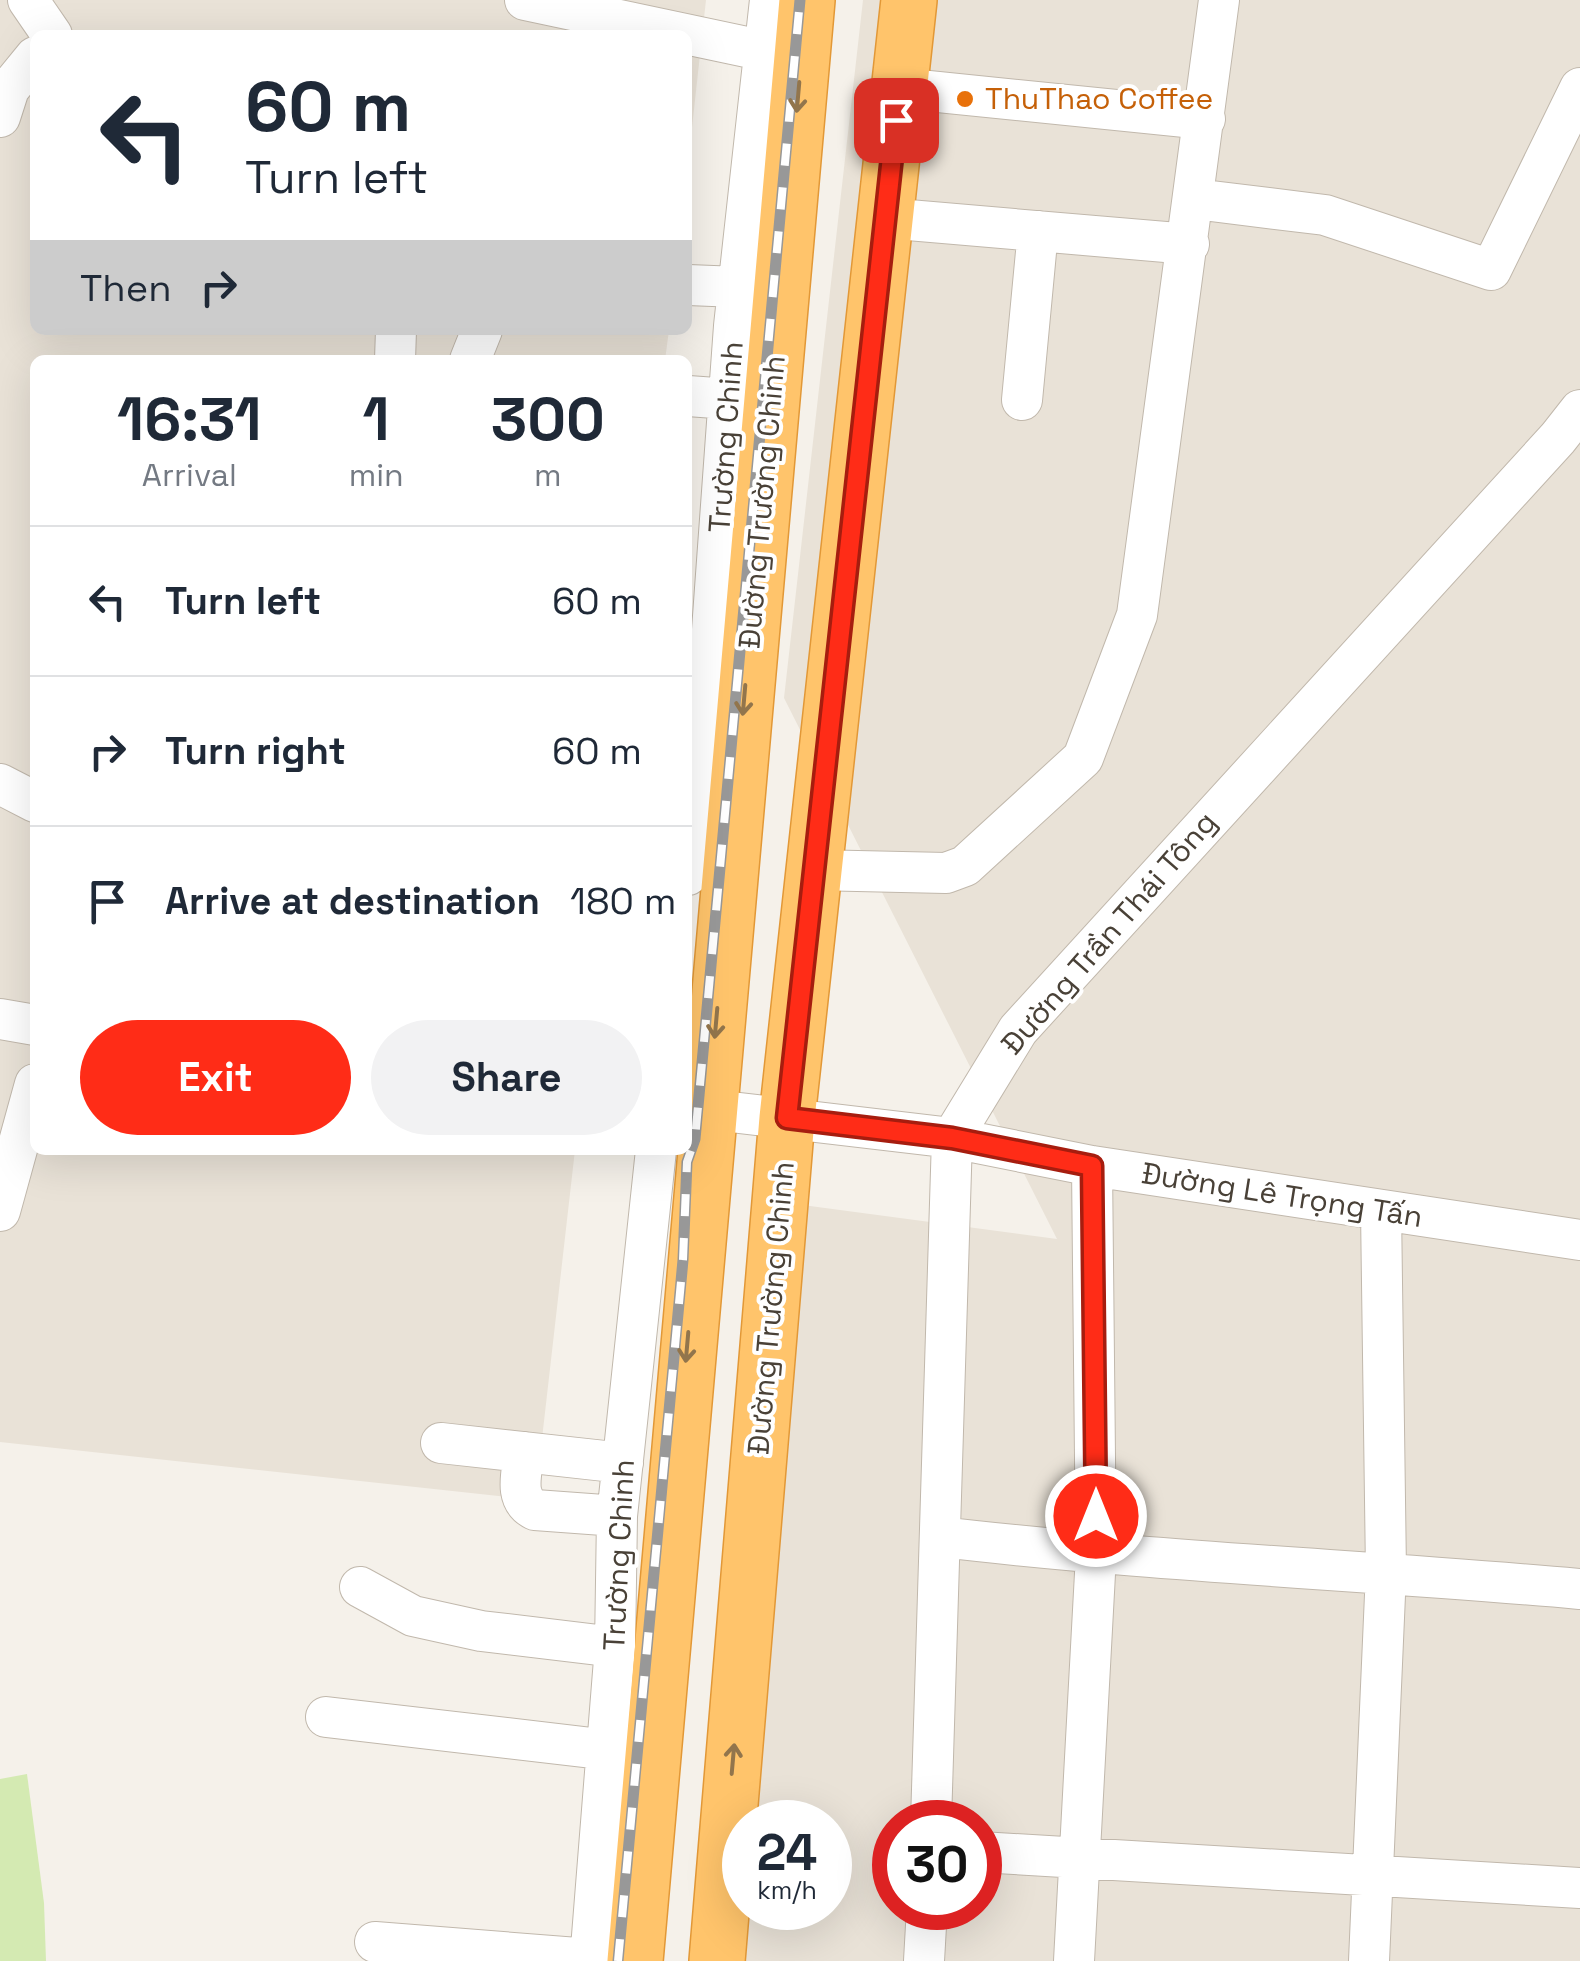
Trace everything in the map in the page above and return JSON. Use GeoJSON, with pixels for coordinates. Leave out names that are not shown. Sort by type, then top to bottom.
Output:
{"type":"FeatureCollection","features":[{"type":"Feature","properties":{"kind":"highway","name":"Đường Trường Chinh"},"geometry":{"type":"LineString","coordinates":[[605,1960],[698,1108],[807,0]]}},
{"type":"Feature","properties":{"kind":"highway","name":"Đường Trường Chinh"},"geometry":{"type":"LineString","coordinates":[[716,1961],[787,1118],[908,0]]}},
{"type":"Feature","properties":{"kind":"street"},"geometry":{"type":"LineString","coordinates":[[28,0],[49,30]]}},
{"type":"Feature","properties":{"kind":"street","name":"Trường Chinh"},"geometry":{"type":"LineString","coordinates":[[692,839],[706,713],[700,630],[729,399],[770,0]]}},
{"type":"Feature","properties":{"kind":"street"},"geometry":{"type":"LineString","coordinates":[[813,870],[946,873],[965,866],[1083,758],[1137,615],[1219,0]]}},
{"type":"Feature","properties":{"kind":"street"},"geometry":{"type":"LineString","coordinates":[[540,13],[641,30]]}},
{"type":"Feature","properties":{"kind":"street"},"geometry":{"type":"LineString","coordinates":[[692,39],[765,51]]}},
{"type":"Feature","properties":{"kind":"street"},"geometry":{"type":"LineString","coordinates":[[0,117],[9,89],[30,63]]}},
{"type":"Feature","properties":{"kind":"street"},"geometry":{"type":"LineString","coordinates":[[899,88],[1205,119]]}},
{"type":"Feature","properties":{"kind":"street"},"geometry":{"type":"LineString","coordinates":[[1195,199],[1324,215],[1491,270],[1580,88]]}},
{"type":"Feature","properties":{"kind":"street"},"geometry":{"type":"LineString","coordinates":[[885,218],[1189,244]]}},
{"type":"Feature","properties":{"kind":"street"},"geometry":{"type":"LineString","coordinates":[[1022,400],[1038,232]]}},
{"type":"Feature","properties":{"kind":"street"},"geometry":{"type":"LineString","coordinates":[[692,285],[738,287]]}},
{"type":"Feature","properties":{"kind":"street"},"geometry":{"type":"LineString","coordinates":[[692,396],[729,399]]}},
{"type":"Feature","properties":{"kind":"street","name":"Đường Trần Thái Tông"},"geometry":{"type":"LineString","coordinates":[[932,1800],[952,1138],[1018,1030],[1573,435]]}},
{"type":"Feature","properties":{"kind":"street"},"geometry":{"type":"LineString","coordinates":[[0,784],[30,799]]}},
{"type":"Feature","properties":{"kind":"street"},"geometry":{"type":"LineString","coordinates":[[0,1019],[30,1024]]}},
{"type":"Feature","properties":{"kind":"street"},"geometry":{"type":"LineString","coordinates":[[0,1210],[30,1102]]}},
{"type":"Feature","properties":{"kind":"street","name":"Đường Lê Trọng Tấn"},"geometry":{"type":"LineString","coordinates":[[698,1108],[952,1138],[1092,1166],[1580,1240]]}},
{"type":"Feature","properties":{"kind":"street","name":"Trường Chinh"},"geometry":{"type":"LineString","coordinates":[[605,1960],[617,1516],[655,1155]]}},
{"type":"Feature","properties":{"kind":"street"},"geometry":{"type":"LineString","coordinates":[[1074,1961],[1096,1555],[1092,1166]]}},
{"type":"Feature","properties":{"kind":"street"},"geometry":{"type":"LineString","coordinates":[[1369,1961],[1386,1572],[1381,1210]]}},
{"type":"Feature","properties":{"kind":"street"},"geometry":{"type":"LineString","coordinates":[[441,1443],[623,1462]]}},
{"type":"Feature","properties":{"kind":"street"},"geometry":{"type":"LineString","coordinates":[[524,1452],[520,1496],[526,1506],[617,1516]]}},
{"type":"Feature","properties":{"kind":"street"},"geometry":{"type":"LineString","coordinates":[[941,1537],[1096,1555],[1386,1572],[1580,1589]]}},
{"type":"Feature","properties":{"kind":"street"},"geometry":{"type":"LineString","coordinates":[[360,1587],[413,1616],[480,1631],[615,1648]]}},
{"type":"Feature","properties":{"kind":"street"},"geometry":{"type":"LineString","coordinates":[[326,1717],[608,1750]]}},
{"type":"Feature","properties":{"kind":"street"},"geometry":{"type":"LineString","coordinates":[[1002,1853],[1580,1888]]}},
{"type":"Feature","properties":{"kind":"street"},"geometry":{"type":"LineString","coordinates":[[924,1961],[926,1930]]}},
{"type":"Feature","properties":{"kind":"street"},"geometry":{"type":"LineString","coordinates":[[375,1942],[605,1960]]}},
{"type":"Feature","properties":{"kind":"shaded area"},"geometry":{"type":"Polygon","coordinates":[[[0,0],[706,0],[692,128],[692,30],[30,30],[30,335],[668,335],[666,355],[30,355],[30,1155],[574,1155],[535,1500],[0,1442],[0,0]]]}},
{"type":"Feature","properties":{"kind":"shaded area"},"geometry":{"type":"Polygon","coordinates":[[[863,0],[1580,0],[1580,1961],[728,1961],[730,1930],[852,1930],[852,1800],[739,1800],[780,1202],[1057,1239],[784,698],[863,0]]]}},
{"type":"Feature","properties":{"kind":"green space"},"geometry":{"type":"Polygon","coordinates":[[[27,1774],[44,1903],[46,1961],[0,1961],[0,1779],[27,1774]]]}},
{"type":"Feature","properties":{"kind":"railway"},"geometry":{"type":"LineString","coordinates":[[692,1148],[800,0]]}},
{"type":"Feature","properties":{"kind":"railway"},"geometry":{"type":"LineString","coordinates":[[618,1961],[689,1155]]}},
{"type":"Feature","properties":{"kind":"place","name":"ThuThao Coffee"},"geometry":{"type":"Point","coordinates":[965,99]}},
{"type":"Feature","properties":{"kind":"route"},"geometry":{"type":"LineString","coordinates":[[896,120],[787,1118],[952,1138],[1092,1166],[1096,1516]]}}]}
